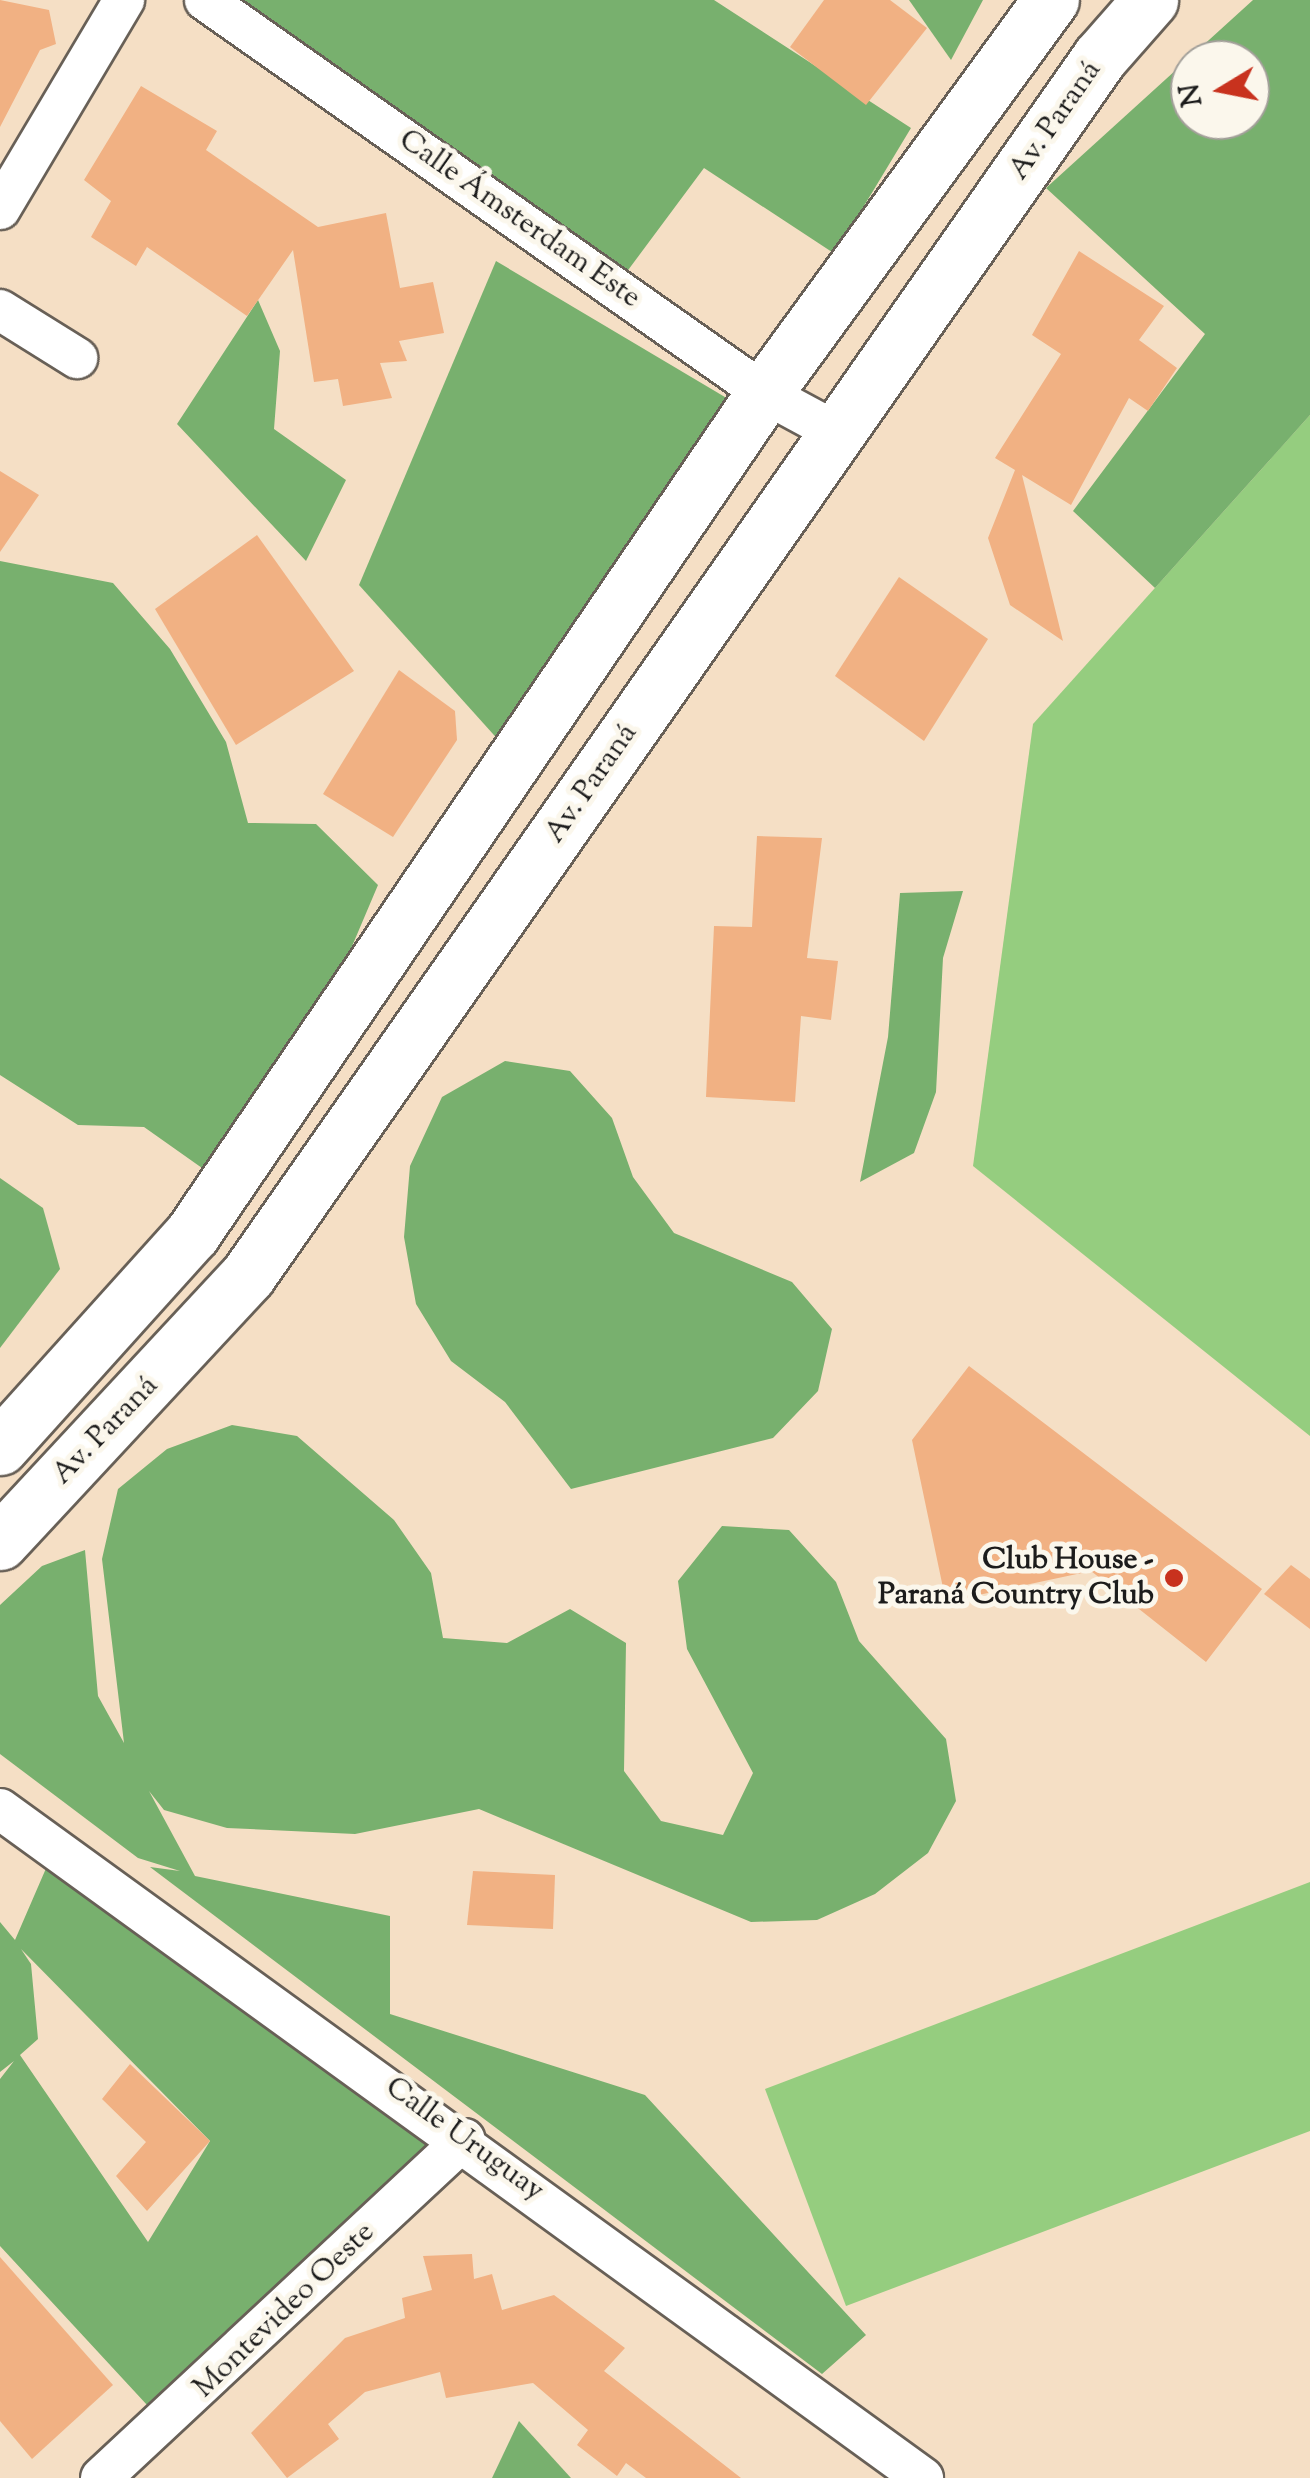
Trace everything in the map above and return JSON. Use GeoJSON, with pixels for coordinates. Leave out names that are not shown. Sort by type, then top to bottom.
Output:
{"type":"FeatureCollection","features":[{"type":"Feature","properties":{"kind":"street"},"geometry":{"type":"LineString","coordinates":[[0,209],[124,0]]}},
{"type":"Feature","properties":{"kind":"street"},"geometry":{"type":"LineString","coordinates":[[0,1447],[192,1234],[764,393],[1051,0]]}},
{"type":"Feature","properties":{"kind":"street","name":"Av. Paraná"},"geometry":{"type":"LineString","coordinates":[[0,1542],[248,1275],[838,433],[1150,0]]}},
{"type":"Feature","properties":{"kind":"street","name":"Calle Ámsterdam Este"},"geometry":{"type":"LineString","coordinates":[[213,2],[764,393],[838,433]]}},
{"type":"Feature","properties":{"kind":"street"},"geometry":{"type":"LineString","coordinates":[[0,310],[77,358]]}},
{"type":"Feature","properties":{"kind":"street","name":"Calle Uruguay"},"geometry":{"type":"LineString","coordinates":[[0,1809],[464,2139],[922,2478]]}},
{"type":"Feature","properties":{"kind":"street","name":"Montevideo Oeste"},"geometry":{"type":"LineString","coordinates":[[101,2478],[464,2139]]}},
{"type":"Feature","properties":{"kind":"green space"},"geometry":{"type":"Polygon","coordinates":[[[244,0],[714,0],[911,128],[835,254],[704,168],[617,285],[244,0]]]}},
{"type":"Feature","properties":{"kind":"green space"},"geometry":{"type":"Polygon","coordinates":[[[909,0],[983,0],[951,60],[909,0]]]}},
{"type":"Feature","properties":{"kind":"green space"},"geometry":{"type":"Polygon","coordinates":[[[1253,0],[1310,0],[1310,415],[1155,588],[1073,511],[1205,334],[1046,188],[1170,75],[1170,140],[1270,140],[1270,40],[1209,40],[1253,0]]]}},
{"type":"Feature","properties":{"kind":"green space"},"geometry":{"type":"Polygon","coordinates":[[[496,261],[735,403],[502,744],[359,585],[496,261]]]}},
{"type":"Feature","properties":{"kind":"green space"},"geometry":{"type":"Polygon","coordinates":[[[258,300],[280,351],[274,429],[346,480],[306,561],[177,424],[258,300]]]}},
{"type":"Feature","properties":{"kind":"green space"},"geometry":{"type":"Polygon","coordinates":[[[1310,415],[1310,1436],[973,1166],[1033,724],[1310,415]]]}},
{"type":"Feature","properties":{"kind":"green space"},"geometry":{"type":"Polygon","coordinates":[[[0,561],[113,583],[170,649],[226,742],[248,823],[316,824],[378,885],[311,1043],[219,1180],[144,1127],[78,1125],[0,1075],[0,561]]]}},
{"type":"Feature","properties":{"kind":"green space"},"geometry":{"type":"Polygon","coordinates":[[[963,891],[943,958],[936,1092],[914,1153],[860,1182],[888,1037],[900,893],[963,891]]]}},
{"type":"Feature","properties":{"kind":"green space"},"geometry":{"type":"Polygon","coordinates":[[[505,1061],[570,1071],[612,1118],[633,1177],[674,1233],[792,1282],[832,1329],[818,1391],[773,1438],[571,1489],[505,1402],[451,1361],[416,1304],[404,1237],[410,1166],[442,1097],[505,1061]]]}},
{"type":"Feature","properties":{"kind":"green space"},"geometry":{"type":"Polygon","coordinates":[[[0,1178],[43,1208],[60,1269],[0,1348],[0,1178]]]}},
{"type":"Feature","properties":{"kind":"green space"},"geometry":{"type":"Polygon","coordinates":[[[232,1425],[297,1436],[394,1520],[431,1573],[443,1638],[507,1643],[570,1609],[626,1643],[624,1771],[661,1821],[723,1835],[753,1773],[687,1649],[678,1581],[722,1526],[789,1530],[836,1582],[859,1641],[946,1739],[956,1801],[928,1853],[875,1894],[817,1920],[751,1922],[479,1809],[355,1834],[227,1828],[164,1810],[149,1791],[195,1876],[390,1916],[390,2014],[645,2095],[866,2335],[822,2374],[150,1867],[180,1871],[138,1858],[0,1754],[0,1605],[42,1566],[85,1550],[98,1696],[124,1743],[102,1559],[118,1489],[167,1449],[232,1425]]]}},
{"type":"Feature","properties":{"kind":"green space"},"geometry":{"type":"Polygon","coordinates":[[[57,1843],[454,2138],[160,2419],[0,2246],[0,2079],[14,2061],[0,2072],[0,1922],[15,1940],[57,1843]],[[21,1949],[31,1964],[38,2039],[20,2055],[148,2242],[210,2141],[21,1949]]]}},
{"type":"Feature","properties":{"kind":"green space"},"geometry":{"type":"Polygon","coordinates":[[[1310,1882],[1310,2131],[846,2306],[765,2089],[1310,1882]]]}},
{"type":"Feature","properties":{"kind":"green space"},"geometry":{"type":"Polygon","coordinates":[[[519,2421],[571,2478],[492,2478],[519,2421]]]}},
{"type":"Feature","properties":{"kind":"building"},"geometry":{"type":"Polygon","coordinates":[[[0,0],[49,10],[56,44],[40,50],[0,127],[0,0]]]}},
{"type":"Feature","properties":{"kind":"building"},"geometry":{"type":"Polygon","coordinates":[[[824,0],[890,0],[927,28],[866,105],[790,47],[824,0]]]}},
{"type":"Feature","properties":{"kind":"building"},"geometry":{"type":"Polygon","coordinates":[[[141,86],[217,131],[206,150],[318,227],[386,213],[400,288],[433,282],[444,333],[399,341],[407,361],[380,363],[392,398],[343,406],[338,379],[314,382],[293,250],[247,316],[147,247],[136,266],[91,237],[111,201],[84,180],[141,86]]]}},
{"type":"Feature","properties":{"kind":"building"},"geometry":{"type":"Polygon","coordinates":[[[1079,251],[1164,306],[1139,340],[1177,368],[1148,411],[1129,398],[1071,505],[1022,475],[1063,641],[1010,605],[988,538],[1015,470],[995,458],[1061,354],[1032,335],[1079,251]]]}},
{"type":"Feature","properties":{"kind":"building"},"geometry":{"type":"Polygon","coordinates":[[[0,471],[39,495],[0,552],[0,471]]]}},
{"type":"Feature","properties":{"kind":"building"},"geometry":{"type":"Polygon","coordinates":[[[257,535],[354,671],[236,745],[155,609],[257,535]]]}},
{"type":"Feature","properties":{"kind":"building"},"geometry":{"type":"Polygon","coordinates":[[[899,577],[988,639],[924,741],[835,676],[899,577]]]}},
{"type":"Feature","properties":{"kind":"building"},"geometry":{"type":"Polygon","coordinates":[[[399,670],[455,711],[457,740],[393,837],[323,794],[399,670]]]}},
{"type":"Feature","properties":{"kind":"building"},"geometry":{"type":"Polygon","coordinates":[[[757,836],[822,838],[807,958],[838,961],[831,1020],[801,1016],[795,1102],[706,1097],[714,926],[752,927],[757,836]]]}},
{"type":"Feature","properties":{"kind":"building"},"geometry":{"type":"Polygon","coordinates":[[[969,1366],[1262,1589],[1206,1662],[1091,1571],[946,1602],[912,1440],[969,1366]]]}},
{"type":"Feature","properties":{"kind":"building"},"geometry":{"type":"Polygon","coordinates":[[[1291,1565],[1310,1579],[1310,1629],[1264,1594],[1291,1565]]]}},
{"type":"Feature","properties":{"kind":"building"},"geometry":{"type":"Polygon","coordinates":[[[473,1871],[555,1875],[553,1929],[467,1925],[473,1871]]]}},
{"type":"Feature","properties":{"kind":"building"},"geometry":{"type":"Polygon","coordinates":[[[130,2064],[210,2141],[147,2211],[116,2176],[146,2142],[102,2099],[130,2064]]]}},
{"type":"Feature","properties":{"kind":"building"},"geometry":{"type":"Polygon","coordinates":[[[472,2254],[474,2279],[492,2274],[502,2310],[554,2295],[625,2348],[604,2371],[741,2478],[646,2478],[626,2463],[617,2476],[577,2445],[588,2430],[533,2383],[446,2398],[440,2372],[365,2392],[328,2424],[339,2439],[287,2478],[251,2433],[345,2338],[405,2318],[402,2298],[432,2290],[423,2256],[472,2254]]]}},
{"type":"Feature","properties":{"kind":"building"},"geometry":{"type":"Polygon","coordinates":[[[0,2257],[113,2385],[32,2459],[0,2421],[0,2257]]]}},
{"type":"Feature","properties":{"kind":"place","name":"Club House - Paraná Country Club"},"geometry":{"type":"Point","coordinates":[1174,1578]}}]}
